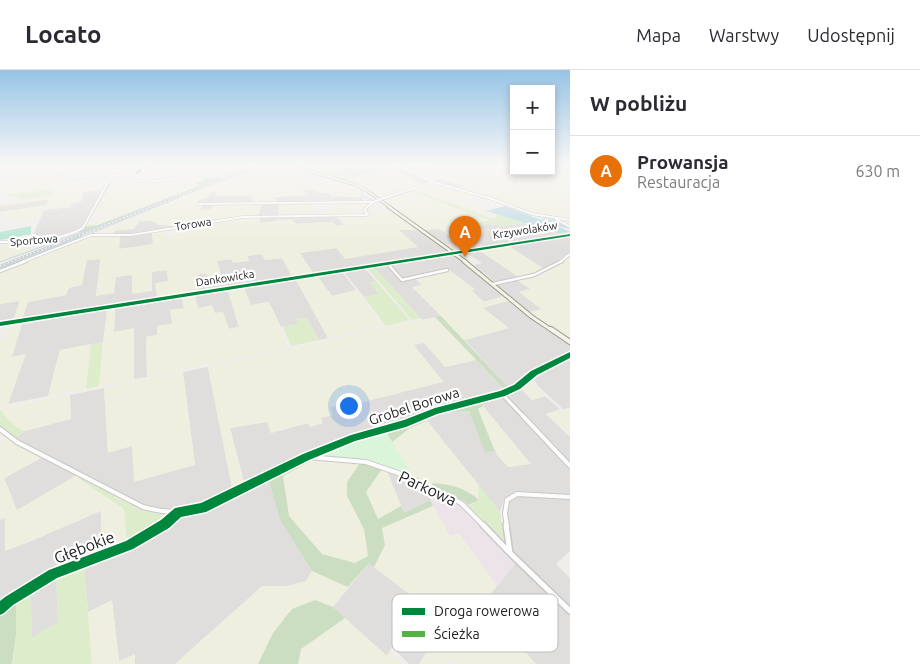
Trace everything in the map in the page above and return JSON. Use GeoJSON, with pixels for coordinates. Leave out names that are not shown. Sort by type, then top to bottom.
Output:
{"type":"FeatureCollection","features":[{"type":"Feature","properties":{"kind":"street","name":"Sportowa"},"geometry":{"type":"LineString","coordinates":[[0,242],[60,238],[78,232],[83,228],[104,192]]}},
{"type":"Feature","properties":{"kind":"street"},"geometry":{"type":"LineString","coordinates":[[366,192],[460,257],[532,317],[570,342]]}},
{"type":"Feature","properties":{"kind":"street"},"geometry":{"type":"LineString","coordinates":[[200,204],[373,202],[404,192]]}},
{"type":"Feature","properties":{"kind":"street"},"geometry":{"type":"LineString","coordinates":[[467,192],[532,214],[570,220]]}},
{"type":"Feature","properties":{"kind":"street","name":"Torowa"},"geometry":{"type":"LineString","coordinates":[[0,271],[91,236],[130,235],[243,217],[359,216],[368,214],[364,212],[364,209],[373,202]]}},
{"type":"Feature","properties":{"kind":"street"},"geometry":{"type":"LineString","coordinates":[[555,219],[570,227]]}},
{"type":"Feature","properties":{"kind":"street","name":"Krzywolaków"},"geometry":{"type":"LineString","coordinates":[[454,253],[570,234]]}},
{"type":"Feature","properties":{"kind":"street"},"geometry":{"type":"LineString","coordinates":[[460,257],[461,252]]}},
{"type":"Feature","properties":{"kind":"street","name":"Dankowicka"},"geometry":{"type":"LineString","coordinates":[[0,324],[454,253]]}},
{"type":"Feature","properties":{"kind":"street"},"geometry":{"type":"LineString","coordinates":[[494,284],[519,278],[549,267],[570,254]]}},
{"type":"Feature","properties":{"kind":"street"},"geometry":{"type":"LineString","coordinates":[[387,263],[402,280],[447,270]]}},
{"type":"Feature","properties":{"kind":"street","name":"Grobel Borowa"},"geometry":{"type":"LineString","coordinates":[[0,429],[17,442],[143,507],[162,512],[179,512],[202,508],[306,457],[354,438],[406,423],[435,411],[502,394],[517,387],[534,373],[570,355]]}},
{"type":"Feature","properties":{"kind":"street"},"geometry":{"type":"LineString","coordinates":[[502,394],[570,466]]}},
{"type":"Feature","properties":{"kind":"street"},"geometry":{"type":"LineString","coordinates":[[324,450],[326,458]]}},
{"type":"Feature","properties":{"kind":"street","name":"Parkowa"},"geometry":{"type":"LineString","coordinates":[[306,457],[366,462],[404,475],[461,503],[552,594]]}},
{"type":"Feature","properties":{"kind":"street"},"geometry":{"type":"LineString","coordinates":[[510,553],[505,514],[507,500],[517,494],[570,498]]}},
{"type":"Feature","properties":{"kind":"street","name":"Głębokie"},"geometry":{"type":"LineString","coordinates":[[0,610],[9,601],[53,574],[129,545],[165,524],[179,512]]}},
{"type":"Feature","properties":{"kind":"street","name":"Parkowa"},"geometry":{"type":"LineString","coordinates":[[558,599],[570,611]]}},
{"type":"Feature","properties":{"kind":"shaded area"},"geometry":{"type":"Polygon","coordinates":[[[83,192],[102,192],[82,228],[60,237],[31,240],[44,210],[71,207],[71,204],[83,192]]]}},
{"type":"Feature","properties":{"kind":"shaded area"},"geometry":{"type":"Polygon","coordinates":[[[216,192],[217,196],[252,196],[255,204],[214,204],[211,209],[200,210],[203,204],[197,204],[198,199],[203,199],[208,193],[216,192]]]}},
{"type":"Feature","properties":{"kind":"shaded area"},"geometry":{"type":"Polygon","coordinates":[[[304,192],[323,192],[332,196],[361,197],[365,202],[279,204],[278,216],[261,218],[338,217],[344,225],[337,226],[332,222],[295,224],[281,220],[261,223],[258,217],[262,204],[278,204],[274,197],[306,195],[304,192]]]}},
{"type":"Feature","properties":{"kind":"shaded area"},"geometry":{"type":"Polygon","coordinates":[[[49,199],[46,205],[0,212],[0,206],[49,199]]]}},
{"type":"Feature","properties":{"kind":"shaded area"},"geometry":{"type":"Polygon","coordinates":[[[140,221],[154,221],[176,226],[152,230],[153,244],[119,249],[120,235],[112,235],[116,230],[133,229],[140,221]]]}},
{"type":"Feature","properties":{"kind":"shaded area"},"geometry":{"type":"Polygon","coordinates":[[[524,223],[561,235],[484,247],[465,235],[483,231],[475,226],[487,224],[503,226],[524,223]]]}},
{"type":"Feature","properties":{"kind":"shaded area"},"geometry":{"type":"Polygon","coordinates":[[[440,229],[459,242],[444,245],[423,230],[440,229]]]}},
{"type":"Feature","properties":{"kind":"shaded area"},"geometry":{"type":"Polygon","coordinates":[[[398,230],[420,230],[451,253],[314,274],[300,253],[336,248],[418,247],[398,230]]]}},
{"type":"Feature","properties":{"kind":"shaded area"},"geometry":{"type":"Polygon","coordinates":[[[570,236],[570,253],[544,269],[509,246],[570,236]]]}},
{"type":"Feature","properties":{"kind":"shaded area"},"geometry":{"type":"Polygon","coordinates":[[[474,240],[484,247],[454,252],[444,245],[474,240]]]}},
{"type":"Feature","properties":{"kind":"shaded area"},"geometry":{"type":"Polygon","coordinates":[[[480,251],[519,277],[496,283],[474,265],[482,263],[467,253],[480,251]]]}},
{"type":"Feature","properties":{"kind":"shaded area"},"geometry":{"type":"Polygon","coordinates":[[[262,254],[265,260],[282,258],[292,277],[199,292],[196,275],[207,273],[221,275],[217,261],[232,259],[249,261],[247,256],[262,254]]]}},
{"type":"Feature","properties":{"kind":"shaded area"},"geometry":{"type":"Polygon","coordinates":[[[453,255],[485,278],[504,296],[484,302],[471,290],[474,289],[415,279],[422,285],[413,287],[441,316],[422,320],[374,267],[453,255]]]}},
{"type":"Feature","properties":{"kind":"shaded area"},"geometry":{"type":"Polygon","coordinates":[[[101,259],[96,295],[116,277],[132,275],[152,291],[151,272],[167,270],[168,281],[157,298],[22,320],[28,302],[66,295],[87,260],[101,259]]]}},
{"type":"Feature","properties":{"kind":"shaded area"},"geometry":{"type":"Polygon","coordinates":[[[365,269],[376,281],[370,282],[379,294],[364,297],[344,272],[365,269]]]}},
{"type":"Feature","properties":{"kind":"shaded area"},"geometry":{"type":"Polygon","coordinates":[[[342,272],[356,290],[332,296],[318,277],[342,272]]]}},
{"type":"Feature","properties":{"kind":"shaded area"},"geometry":{"type":"Polygon","coordinates":[[[296,280],[328,338],[319,340],[306,318],[296,319],[299,324],[281,327],[269,302],[251,305],[244,288],[296,280]]]}},
{"type":"Feature","properties":{"kind":"shaded area"},"geometry":{"type":"Polygon","coordinates":[[[517,280],[531,289],[519,292],[542,309],[530,312],[497,285],[517,280]]]}},
{"type":"Feature","properties":{"kind":"shaded area"},"geometry":{"type":"Polygon","coordinates":[[[228,291],[239,327],[229,329],[223,312],[215,313],[198,308],[195,296],[228,291]]]}},
{"type":"Feature","properties":{"kind":"shaded area"},"geometry":{"type":"Polygon","coordinates":[[[182,298],[184,308],[172,324],[157,326],[157,335],[146,337],[147,377],[134,379],[134,329],[114,332],[115,309],[182,298]]]}},
{"type":"Feature","properties":{"kind":"shaded area"},"geometry":{"type":"Polygon","coordinates":[[[20,301],[13,321],[0,323],[0,304],[20,301]]]}},
{"type":"Feature","properties":{"kind":"shaded area"},"geometry":{"type":"Polygon","coordinates":[[[508,301],[544,328],[570,343],[570,352],[530,371],[509,388],[465,340],[508,328],[482,307],[508,301]]]}},
{"type":"Feature","properties":{"kind":"shaded area"},"geometry":{"type":"Polygon","coordinates":[[[107,310],[103,342],[60,350],[48,396],[8,404],[25,354],[11,357],[22,324],[107,310]]]}},
{"type":"Feature","properties":{"kind":"shaded area"},"geometry":{"type":"Polygon","coordinates":[[[424,342],[445,367],[476,360],[505,390],[445,405],[353,436],[305,455],[245,486],[230,428],[267,422],[271,433],[308,423],[310,427],[323,423],[321,418],[329,407],[341,405],[344,407],[443,381],[413,345],[424,342]]]}},
{"type":"Feature","properties":{"kind":"shaded area"},"geometry":{"type":"Polygon","coordinates":[[[570,360],[570,408],[563,409],[538,386],[533,377],[570,360]]]}},
{"type":"Feature","properties":{"kind":"shaded area"},"geometry":{"type":"Polygon","coordinates":[[[208,367],[233,492],[202,506],[163,511],[143,506],[15,438],[25,431],[71,419],[70,395],[104,388],[108,452],[132,445],[195,465],[183,372],[208,367]]]}},
{"type":"Feature","properties":{"kind":"shaded area"},"geometry":{"type":"Polygon","coordinates":[[[521,389],[532,400],[545,396],[560,409],[546,414],[570,436],[570,463],[507,396],[521,389]]]}},
{"type":"Feature","properties":{"kind":"shaded area"},"geometry":{"type":"Polygon","coordinates":[[[502,396],[570,469],[570,495],[515,492],[504,499],[500,512],[425,418],[452,408],[455,412],[469,411],[477,427],[508,467],[530,464],[479,402],[502,396]]]}},
{"type":"Feature","properties":{"kind":"shaded area"},"geometry":{"type":"Polygon","coordinates":[[[43,457],[77,475],[17,511],[4,478],[43,457]]]}},
{"type":"Feature","properties":{"kind":"shaded area"},"geometry":{"type":"Polygon","coordinates":[[[387,471],[438,493],[430,500],[404,513],[387,471]]]}},
{"type":"Feature","properties":{"kind":"shaded area"},"geometry":{"type":"Polygon","coordinates":[[[268,478],[280,520],[312,571],[306,581],[287,586],[262,586],[175,664],[135,664],[135,655],[119,661],[112,601],[88,612],[84,564],[127,548],[165,527],[181,515],[202,509],[268,478]]]}},
{"type":"Feature","properties":{"kind":"shaded area"},"geometry":{"type":"Polygon","coordinates":[[[438,493],[460,504],[517,562],[497,586],[459,534],[450,536],[430,501],[438,493]]]}},
{"type":"Feature","properties":{"kind":"shaded area"},"geometry":{"type":"Polygon","coordinates":[[[518,496],[570,499],[570,551],[556,564],[570,578],[570,608],[558,594],[556,594],[514,553],[507,514],[509,501],[518,496]]]}},
{"type":"Feature","properties":{"kind":"shaded area"},"geometry":{"type":"Polygon","coordinates":[[[101,510],[102,550],[52,572],[0,606],[0,520],[5,517],[6,550],[29,542],[101,510]]]}},
{"type":"Feature","properties":{"kind":"shaded area"},"geometry":{"type":"Polygon","coordinates":[[[517,562],[550,594],[490,594],[517,562]]]}},
{"type":"Feature","properties":{"kind":"shaded area"},"geometry":{"type":"Polygon","coordinates":[[[369,563],[409,594],[392,594],[392,647],[387,657],[333,607],[369,563]]]}},
{"type":"Feature","properties":{"kind":"shaded area"},"geometry":{"type":"Polygon","coordinates":[[[56,575],[58,622],[32,638],[30,592],[56,575]]]}},
{"type":"Feature","properties":{"kind":"shaded area"},"geometry":{"type":"Polygon","coordinates":[[[558,601],[570,613],[570,664],[536,664],[525,652],[558,652],[558,601]]]}},
{"type":"Feature","properties":{"kind":"shaded area"},"geometry":{"type":"Polygon","coordinates":[[[397,652],[426,652],[419,664],[409,664],[397,652]]]}},
{"type":"Feature","properties":{"kind":"green space"},"geometry":{"type":"Polygon","coordinates":[[[1,192],[35,192],[2,195],[1,192]]]}},
{"type":"Feature","properties":{"kind":"green space"},"geometry":{"type":"Polygon","coordinates":[[[52,192],[86,192],[83,192],[81,202],[71,204],[71,207],[44,210],[41,217],[0,221],[9,218],[8,214],[0,215],[0,212],[46,205],[49,199],[0,206],[0,203],[51,196],[52,192]]]}},
{"type":"Feature","properties":{"kind":"green space"},"geometry":{"type":"Polygon","coordinates":[[[52,192],[51,196],[20,200],[20,197],[14,198],[14,195],[6,196],[7,194],[52,192]]]}},
{"type":"Feature","properties":{"kind":"green space"},"geometry":{"type":"Polygon","coordinates":[[[105,192],[183,192],[98,225],[87,226],[88,223],[100,222],[107,213],[93,213],[105,192]]]}},
{"type":"Feature","properties":{"kind":"green space"},"geometry":{"type":"Polygon","coordinates":[[[188,192],[81,233],[79,231],[87,226],[98,225],[188,192]]]}},
{"type":"Feature","properties":{"kind":"green space"},"geometry":{"type":"Polygon","coordinates":[[[196,192],[304,192],[306,195],[274,197],[278,204],[262,204],[257,217],[261,223],[292,219],[296,224],[332,222],[337,226],[344,225],[338,217],[366,216],[369,214],[365,209],[371,206],[384,213],[392,210],[420,230],[399,230],[418,247],[345,259],[336,248],[300,253],[314,274],[292,277],[282,258],[265,260],[262,254],[248,256],[249,261],[233,263],[231,259],[217,261],[221,275],[208,277],[206,273],[196,275],[199,292],[157,298],[155,283],[168,281],[167,270],[152,272],[152,291],[132,294],[132,275],[116,277],[114,293],[96,296],[100,259],[87,260],[82,285],[69,288],[66,295],[28,302],[22,320],[13,321],[20,301],[0,304],[0,271],[91,236],[120,235],[119,249],[153,244],[152,231],[165,229],[168,239],[174,238],[173,227],[176,226],[157,225],[157,223],[153,223],[154,221],[140,221],[134,229],[116,230],[112,235],[102,234],[109,228],[196,192]],[[216,192],[209,193],[209,197],[198,200],[197,204],[203,204],[201,210],[211,209],[214,204],[256,204],[251,196],[217,196],[216,192]]]}},
{"type":"Feature","properties":{"kind":"green space"},"geometry":{"type":"Polygon","coordinates":[[[317,192],[359,192],[358,195],[361,197],[331,196],[329,193],[317,192]]]}},
{"type":"Feature","properties":{"kind":"green space"},"geometry":{"type":"Polygon","coordinates":[[[369,192],[399,193],[380,199],[369,192]]]}},
{"type":"Feature","properties":{"kind":"green space"},"geometry":{"type":"Polygon","coordinates":[[[414,192],[493,221],[475,226],[484,231],[466,235],[474,240],[459,242],[440,229],[429,230],[412,221],[383,201],[401,195],[416,201],[421,199],[406,193],[414,192]]]}},
{"type":"Feature","properties":{"kind":"green space"},"geometry":{"type":"Polygon","coordinates":[[[414,192],[419,192],[494,219],[498,214],[570,232],[570,234],[561,235],[524,223],[503,226],[487,224],[475,226],[471,222],[491,221],[414,192]]]}},
{"type":"Feature","properties":{"kind":"green space"},"geometry":{"type":"Polygon","coordinates":[[[419,192],[461,192],[477,196],[457,201],[498,214],[494,219],[419,192]]]}},
{"type":"Feature","properties":{"kind":"green space"},"geometry":{"type":"Polygon","coordinates":[[[469,192],[570,192],[570,219],[533,214],[469,192]]]}},
{"type":"Feature","properties":{"kind":"green space"},"geometry":{"type":"Polygon","coordinates":[[[372,202],[367,207],[348,208],[350,216],[326,216],[325,209],[337,210],[336,203],[372,202]]]}},
{"type":"Feature","properties":{"kind":"green space"},"geometry":{"type":"Polygon","coordinates":[[[279,204],[313,204],[312,215],[278,216],[279,204]]]}},
{"type":"Feature","properties":{"kind":"green space"},"geometry":{"type":"Polygon","coordinates":[[[31,226],[31,234],[0,240],[0,232],[31,226]]]}},
{"type":"Feature","properties":{"kind":"green space"},"geometry":{"type":"Polygon","coordinates":[[[37,241],[31,249],[0,262],[0,248],[4,247],[6,243],[37,241]]]}},
{"type":"Feature","properties":{"kind":"green space"},"geometry":{"type":"Polygon","coordinates":[[[509,246],[544,269],[519,277],[480,251],[509,246]]]}},
{"type":"Feature","properties":{"kind":"green space"},"geometry":{"type":"Polygon","coordinates":[[[570,255],[570,328],[567,329],[570,332],[570,338],[530,312],[541,309],[519,292],[530,289],[517,280],[536,273],[546,279],[551,278],[542,271],[570,255]]]}},
{"type":"Feature","properties":{"kind":"green space"},"geometry":{"type":"Polygon","coordinates":[[[374,267],[420,318],[412,320],[368,269],[374,267]]]}},
{"type":"Feature","properties":{"kind":"green space"},"geometry":{"type":"Polygon","coordinates":[[[449,270],[475,289],[471,291],[484,302],[504,296],[508,301],[483,308],[509,328],[465,340],[412,287],[422,285],[415,278],[449,270]]]}},
{"type":"Feature","properties":{"kind":"green space"},"geometry":{"type":"Polygon","coordinates":[[[318,277],[332,296],[356,290],[383,326],[328,338],[296,280],[318,277]]]}},
{"type":"Feature","properties":{"kind":"green space"},"geometry":{"type":"Polygon","coordinates":[[[376,281],[410,320],[386,326],[364,297],[379,294],[369,282],[376,281]]]}},
{"type":"Feature","properties":{"kind":"green space"},"geometry":{"type":"Polygon","coordinates":[[[244,288],[251,305],[269,302],[288,347],[147,377],[146,337],[157,335],[157,326],[172,324],[170,310],[184,308],[182,298],[195,296],[198,308],[212,305],[215,313],[223,312],[229,329],[239,327],[228,291],[244,288]]]}},
{"type":"Feature","properties":{"kind":"green space"},"geometry":{"type":"Polygon","coordinates":[[[115,309],[114,332],[134,328],[134,379],[99,386],[107,310],[115,309]]]}},
{"type":"Feature","properties":{"kind":"green space"},"geometry":{"type":"Polygon","coordinates":[[[441,316],[509,388],[505,390],[435,317],[441,316]]]}},
{"type":"Feature","properties":{"kind":"green space"},"geometry":{"type":"Polygon","coordinates":[[[435,317],[476,360],[445,367],[424,343],[414,345],[443,382],[343,407],[341,405],[330,407],[333,415],[321,418],[323,423],[310,427],[308,423],[271,433],[267,422],[230,428],[245,486],[233,492],[208,367],[435,317]]]}},
{"type":"Feature","properties":{"kind":"green space"},"geometry":{"type":"Polygon","coordinates":[[[306,318],[319,340],[291,346],[283,327],[298,324],[296,319],[306,318]]]}},
{"type":"Feature","properties":{"kind":"green space"},"geometry":{"type":"Polygon","coordinates":[[[22,324],[12,357],[26,354],[8,404],[0,406],[0,341],[6,340],[12,325],[22,324]]]}},
{"type":"Feature","properties":{"kind":"green space"},"geometry":{"type":"Polygon","coordinates":[[[103,342],[99,386],[86,389],[91,344],[103,342]]]}},
{"type":"Feature","properties":{"kind":"green space"},"geometry":{"type":"Polygon","coordinates":[[[91,344],[86,389],[48,396],[60,350],[91,344]]]}},
{"type":"Feature","properties":{"kind":"green space"},"geometry":{"type":"Polygon","coordinates":[[[183,372],[195,465],[134,482],[132,446],[108,453],[104,388],[183,372]]]}},
{"type":"Feature","properties":{"kind":"green space"},"geometry":{"type":"Polygon","coordinates":[[[528,380],[545,396],[532,400],[520,387],[528,380]]]}},
{"type":"Feature","properties":{"kind":"green space"},"geometry":{"type":"Polygon","coordinates":[[[70,395],[71,418],[25,431],[7,420],[0,409],[70,395]]]}},
{"type":"Feature","properties":{"kind":"green space"},"geometry":{"type":"Polygon","coordinates":[[[479,402],[483,406],[478,409],[496,454],[494,451],[485,452],[469,411],[455,412],[452,408],[479,402]]]}},
{"type":"Feature","properties":{"kind":"green space"},"geometry":{"type":"Polygon","coordinates":[[[483,406],[531,464],[508,467],[496,454],[478,408],[483,406]]]}},
{"type":"Feature","properties":{"kind":"green space"},"geometry":{"type":"Polygon","coordinates":[[[570,408],[570,436],[569,436],[546,414],[570,408]]]}},
{"type":"Feature","properties":{"kind":"green space"},"geometry":{"type":"Polygon","coordinates":[[[0,409],[14,425],[25,431],[15,438],[0,426],[0,409]]]}},
{"type":"Feature","properties":{"kind":"green space"},"geometry":{"type":"Polygon","coordinates":[[[425,418],[427,421],[410,428],[392,442],[386,432],[425,418]]]}},
{"type":"Feature","properties":{"kind":"green space"},"geometry":{"type":"Polygon","coordinates":[[[427,421],[478,484],[479,500],[467,490],[432,483],[433,487],[414,477],[392,442],[410,428],[427,421]]]}},
{"type":"Feature","properties":{"kind":"green space"},"geometry":{"type":"Polygon","coordinates":[[[386,432],[414,477],[367,461],[328,457],[326,451],[386,432]]]}},
{"type":"Feature","properties":{"kind":"green space"},"geometry":{"type":"Polygon","coordinates":[[[10,438],[43,457],[4,478],[17,510],[77,475],[81,480],[124,510],[127,541],[102,550],[101,511],[5,551],[5,518],[0,520],[0,443],[10,438]]]}},
{"type":"Feature","properties":{"kind":"green space"},"geometry":{"type":"Polygon","coordinates":[[[308,458],[360,463],[347,482],[347,496],[364,529],[368,557],[355,563],[322,554],[289,516],[283,476],[310,461],[308,458]]]}},
{"type":"Feature","properties":{"kind":"green space"},"geometry":{"type":"Polygon","coordinates":[[[308,458],[311,461],[283,476],[289,516],[322,554],[355,563],[368,556],[364,529],[347,496],[347,482],[360,463],[382,469],[366,492],[378,519],[401,506],[404,513],[430,500],[433,506],[382,528],[385,545],[374,567],[369,563],[348,587],[312,571],[280,520],[268,478],[308,458]]]}},
{"type":"Feature","properties":{"kind":"green space"},"geometry":{"type":"Polygon","coordinates":[[[382,469],[387,471],[401,506],[378,519],[366,492],[382,469]]]}},
{"type":"Feature","properties":{"kind":"green space"},"geometry":{"type":"Polygon","coordinates":[[[77,475],[136,507],[160,514],[173,515],[164,522],[127,541],[124,509],[81,480],[77,475]]]}},
{"type":"Feature","properties":{"kind":"green space"},"geometry":{"type":"Polygon","coordinates":[[[432,483],[458,487],[469,492],[479,500],[468,505],[463,500],[433,487],[432,483]]]}},
{"type":"Feature","properties":{"kind":"green space"},"geometry":{"type":"Polygon","coordinates":[[[478,484],[500,512],[505,542],[468,506],[479,500],[478,484]]]}},
{"type":"Feature","properties":{"kind":"green space"},"geometry":{"type":"Polygon","coordinates":[[[433,506],[450,536],[459,534],[497,586],[490,594],[409,594],[374,567],[385,545],[381,528],[433,506]]]}},
{"type":"Feature","properties":{"kind":"green space"},"geometry":{"type":"Polygon","coordinates":[[[84,564],[92,664],[13,664],[16,634],[16,602],[30,592],[32,638],[58,622],[56,575],[84,564]]]}},
{"type":"Feature","properties":{"kind":"green space"},"geometry":{"type":"Polygon","coordinates":[[[312,571],[348,587],[333,607],[315,600],[273,633],[258,664],[175,664],[262,586],[287,586],[306,581],[312,571]]]}},
{"type":"Feature","properties":{"kind":"green space"},"geometry":{"type":"Polygon","coordinates":[[[112,600],[119,661],[135,654],[135,664],[92,664],[88,612],[112,600]]]}},
{"type":"Feature","properties":{"kind":"green space"},"geometry":{"type":"Polygon","coordinates":[[[315,600],[333,607],[345,618],[301,649],[298,664],[258,664],[273,633],[292,609],[315,600]]]}},
{"type":"Feature","properties":{"kind":"green space"},"geometry":{"type":"Polygon","coordinates":[[[16,602],[16,634],[12,664],[0,664],[0,615],[16,602]]]}},
{"type":"Feature","properties":{"kind":"green space"},"geometry":{"type":"Polygon","coordinates":[[[345,618],[387,656],[389,652],[401,664],[298,664],[301,649],[345,618]]]}},
{"type":"Feature","properties":{"kind":"green space"},"geometry":{"type":"Polygon","coordinates":[[[426,652],[525,652],[536,664],[456,664],[449,658],[446,664],[419,664],[426,652]]]}},
{"type":"Feature","properties":{"kind":"water"},"geometry":{"type":"Polygon","coordinates":[[[505,206],[551,224],[540,219],[556,221],[570,229],[557,226],[570,232],[558,233],[486,211],[505,206]]]}},
{"type":"Feature","properties":{"kind":"waterway"},"geometry":{"type":"LineString","coordinates":[[0,262],[82,232],[105,192]]}},
{"type":"Feature","properties":{"kind":"waterway"},"geometry":{"type":"LineString","coordinates":[[361,192],[362,196],[374,201]]}},
{"type":"Feature","properties":{"kind":"waterway"},"geometry":{"type":"LineString","coordinates":[[382,200],[408,192]]}},
{"type":"Feature","properties":{"kind":"waterway"},"geometry":{"type":"LineString","coordinates":[[83,232],[176,196]]}},
{"type":"Feature","properties":{"kind":"waterway"},"geometry":{"type":"LineString","coordinates":[[87,235],[180,197]]}},
{"type":"Feature","properties":{"kind":"waterway"},"geometry":{"type":"LineString","coordinates":[[511,207],[528,214],[555,220]]}},
{"type":"Feature","properties":{"kind":"waterway"},"geometry":{"type":"LineString","coordinates":[[0,268],[82,236]]}},
{"type":"Feature","properties":{"kind":"waterway"},"geometry":{"type":"LineString","coordinates":[[0,269],[82,237]]}},
{"type":"Feature","properties":{"kind":"railway"},"geometry":{"type":"LineString","coordinates":[[0,266],[191,192]]}},
{"type":"Feature","properties":{"kind":"cycle path"},"geometry":{"type":"LineString","coordinates":[[0,324],[570,235]]}},
{"type":"Feature","properties":{"kind":"cycle path"},"geometry":{"type":"LineString","coordinates":[[0,609],[9,601],[53,574],[129,545],[165,524],[179,512],[202,508],[306,457],[354,438],[406,423],[435,411],[502,394],[517,387],[534,373],[570,355]]}},
{"type":"Feature","properties":{"kind":"place","name":"Prowansja"},"geometry":{"type":"Point","coordinates":[465,257]}}]}
